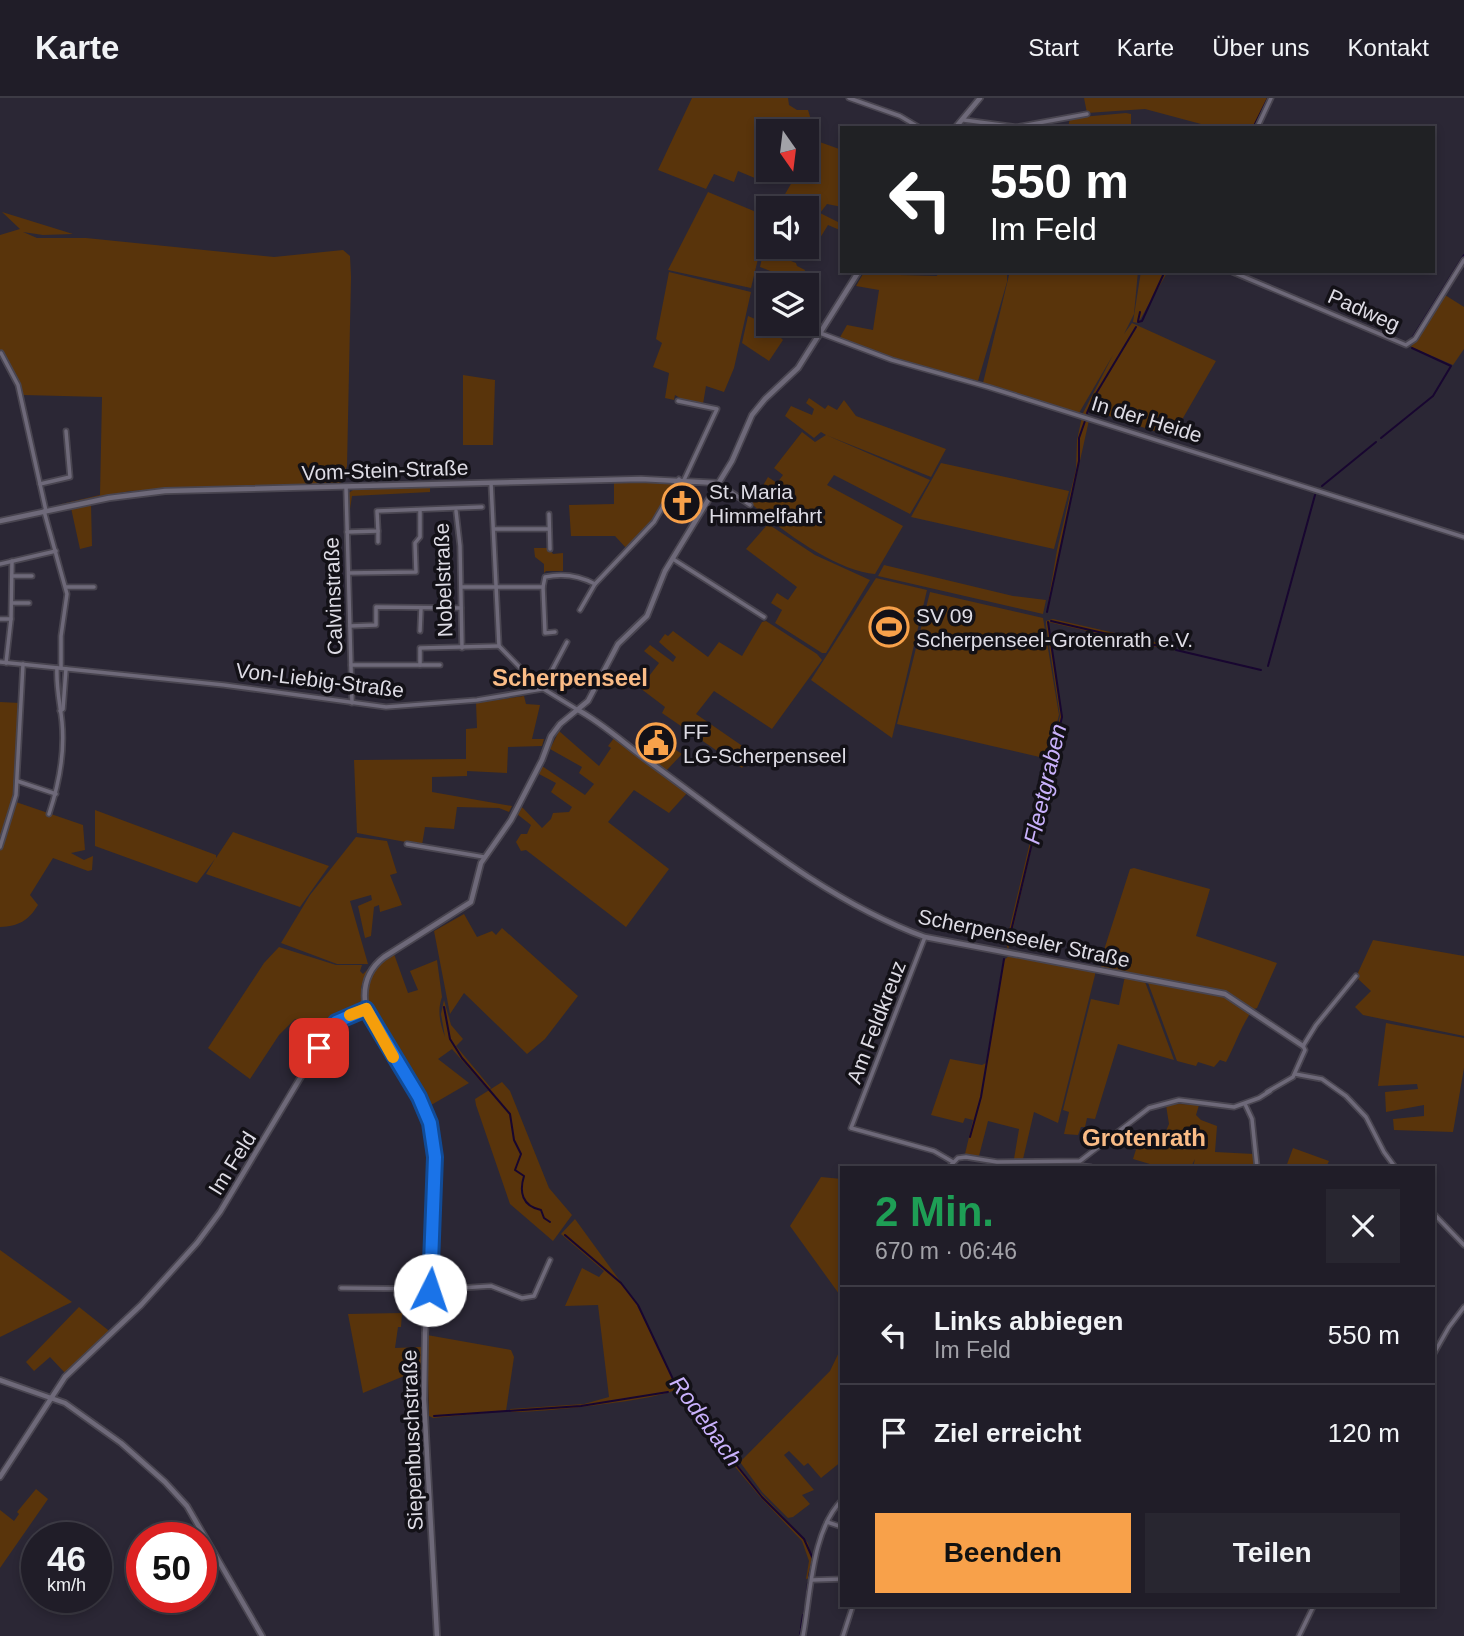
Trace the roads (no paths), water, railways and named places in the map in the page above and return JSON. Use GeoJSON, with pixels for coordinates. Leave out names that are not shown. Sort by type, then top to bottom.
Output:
{"type":"FeatureCollection","features":[{"type":"Feature","properties":{"kind":"main road"},"geometry":{"type":"LineString","coordinates":[[957,126],[980,98]]}},
{"type":"Feature","properties":{"kind":"main road"},"geometry":{"type":"LineString","coordinates":[[366,1009],[364,989],[374,966],[467,906],[473,898],[484,857],[511,820],[542,760],[551,736],[560,724],[588,701],[618,644],[647,616],[673,559],[736,454],[757,409],[793,374],[858,273]]}},
{"type":"Feature","properties":{"kind":"main road","name":"Vom-Stein-Straße"},"geometry":{"type":"LineString","coordinates":[[0,521],[142,493],[491,482],[682,480],[719,483]]}},
{"type":"Feature","properties":{"kind":"main road","name":"Scherpenseeler Straße"},"geometry":{"type":"LineString","coordinates":[[578,710],[713,810],[849,901],[925,937],[1225,994],[1303,1046]]}},
{"type":"Feature","properties":{"kind":"main road","name":"Siepenbuschstraße"},"geometry":{"type":"LineString","coordinates":[[366,1009],[419,1097],[430,1123],[435,1157],[430,1290],[425,1334],[425,1409],[437,1636]]}},
{"type":"Feature","properties":{"kind":"main road","name":"Im Feld"},"geometry":{"type":"LineString","coordinates":[[0,1477],[65,1377],[114,1332],[197,1243],[228,1201],[332,1025],[366,1009]]}},
{"type":"Feature","properties":{"kind":"main road"},"geometry":{"type":"LineString","coordinates":[[0,1380],[65,1403],[121,1442],[165,1482],[187,1506],[262,1636]]}},
{"type":"Feature","properties":{"kind":"street"},"geometry":{"type":"LineString","coordinates":[[849,98],[900,116],[917,126]]}},
{"type":"Feature","properties":{"kind":"street"},"geometry":{"type":"LineString","coordinates":[[1258,126],[1271,98]]}},
{"type":"Feature","properties":{"kind":"street"},"geometry":{"type":"LineString","coordinates":[[1021,126],[1087,114]]}},
{"type":"Feature","properties":{"kind":"street"},"geometry":{"type":"LineString","coordinates":[[964,120],[1009,126]]}},
{"type":"Feature","properties":{"kind":"street","name":"Padweg"},"geometry":{"type":"LineString","coordinates":[[1235,273],[1409,345],[1464,260]]}},
{"type":"Feature","properties":{"kind":"street","name":"In der Heide"},"geometry":{"type":"LineString","coordinates":[[820,334],[892,360],[988,387],[1464,537]]}},
{"type":"Feature","properties":{"kind":"street"},"geometry":{"type":"LineString","coordinates":[[1,353],[18,385],[45,511],[66,587],[67,601],[60,640],[63,648],[56,690],[62,747],[56,794],[49,814]]}},
{"type":"Feature","properties":{"kind":"street"},"geometry":{"type":"LineString","coordinates":[[580,610],[595,584],[654,522],[682,480],[717,409],[678,401]]}},
{"type":"Feature","properties":{"kind":"street"},"geometry":{"type":"LineString","coordinates":[[40,484],[70,477],[66,431]]}},
{"type":"Feature","properties":{"kind":"street"},"geometry":{"type":"LineString","coordinates":[[491,482],[499,646],[541,688],[578,710]]}},
{"type":"Feature","properties":{"kind":"street"},"geometry":{"type":"LineString","coordinates":[[719,483],[750,505]]}},
{"type":"Feature","properties":{"kind":"street","name":"Calvinstraße"},"geometry":{"type":"LineString","coordinates":[[346,487],[352,703]]}},
{"type":"Feature","properties":{"kind":"street"},"geometry":{"type":"LineString","coordinates":[[378,542],[377,511],[482,507]]}},
{"type":"Feature","properties":{"kind":"street"},"geometry":{"type":"LineString","coordinates":[[348,573],[416,572],[415,543],[420,537],[419,510]]}},
{"type":"Feature","properties":{"kind":"street","name":"Nobelstraße"},"geometry":{"type":"LineString","coordinates":[[456,510],[462,648]]}},
{"type":"Feature","properties":{"kind":"street"},"geometry":{"type":"LineString","coordinates":[[549,514],[550,549]]}},
{"type":"Feature","properties":{"kind":"street"},"geometry":{"type":"LineString","coordinates":[[494,529],[549,528]]}},
{"type":"Feature","properties":{"kind":"street"},"geometry":{"type":"LineString","coordinates":[[347,532],[378,531]]}},
{"type":"Feature","properties":{"kind":"street"},"geometry":{"type":"LineString","coordinates":[[0,564],[56,551]]}},
{"type":"Feature","properties":{"kind":"street"},"geometry":{"type":"LineString","coordinates":[[673,559],[764,617]]}},
{"type":"Feature","properties":{"kind":"street"},"geometry":{"type":"LineString","coordinates":[[6,663],[12,603],[12,561]]}},
{"type":"Feature","properties":{"kind":"street"},"geometry":{"type":"LineString","coordinates":[[555,632],[545,632],[545,577],[578,575],[595,584]]}},
{"type":"Feature","properties":{"kind":"street"},"geometry":{"type":"LineString","coordinates":[[13,576],[32,576]]}},
{"type":"Feature","properties":{"kind":"street"},"geometry":{"type":"LineString","coordinates":[[66,587],[94,587]]}},
{"type":"Feature","properties":{"kind":"street"},"geometry":{"type":"LineString","coordinates":[[461,587],[543,587]]}},
{"type":"Feature","properties":{"kind":"street"},"geometry":{"type":"LineString","coordinates":[[12,603],[29,603]]}},
{"type":"Feature","properties":{"kind":"street"},"geometry":{"type":"LineString","coordinates":[[350,626],[376,625],[376,607],[461,608]]}},
{"type":"Feature","properties":{"kind":"street"},"geometry":{"type":"LineString","coordinates":[[420,631],[421,608]]}},
{"type":"Feature","properties":{"kind":"street"},"geometry":{"type":"LineString","coordinates":[[0,619],[11,619]]}},
{"type":"Feature","properties":{"kind":"street"},"geometry":{"type":"LineString","coordinates":[[541,688],[567,642]]}},
{"type":"Feature","properties":{"kind":"street"},"geometry":{"type":"LineString","coordinates":[[420,665],[420,648],[499,646]]}},
{"type":"Feature","properties":{"kind":"street","name":"Von-Liebig-Straße"},"geometry":{"type":"LineString","coordinates":[[0,662],[407,707],[541,688]]}},
{"type":"Feature","properties":{"kind":"street"},"geometry":{"type":"LineString","coordinates":[[0,847],[13,806],[17,781],[23,664]]}},
{"type":"Feature","properties":{"kind":"street"},"geometry":{"type":"LineString","coordinates":[[351,665],[440,665]]}},
{"type":"Feature","properties":{"kind":"street"},"geometry":{"type":"LineString","coordinates":[[60,711],[63,709],[61,668]]}},
{"type":"Feature","properties":{"kind":"street"},"geometry":{"type":"LineString","coordinates":[[17,781],[56,794]]}},
{"type":"Feature","properties":{"kind":"street"},"geometry":{"type":"LineString","coordinates":[[407,844],[484,857]]}},
{"type":"Feature","properties":{"kind":"street","name":"Am Feldkreuz"},"geometry":{"type":"LineString","coordinates":[[925,937],[851,1128],[934,1151],[953,1162]]}},
{"type":"Feature","properties":{"kind":"street"},"geometry":{"type":"LineString","coordinates":[[950,1166],[966,1157],[998,1162],[1081,1165],[1144,1110],[1152,1107],[1179,1100],[1229,1107],[1245,1104],[1286,1083],[1295,1074],[1305,1050],[1303,1046],[1356,976]]}},
{"type":"Feature","properties":{"kind":"street"},"geometry":{"type":"LineString","coordinates":[[1295,1074],[1322,1079],[1346,1096],[1366,1117],[1394,1166]]}},
{"type":"Feature","properties":{"kind":"street"},"geometry":{"type":"LineString","coordinates":[[1245,1104],[1252,1119],[1257,1166]]}},
{"type":"Feature","properties":{"kind":"street"},"geometry":{"type":"LineString","coordinates":[[855,1118],[864,1132]]}},
{"type":"Feature","properties":{"kind":"street"},"geometry":{"type":"LineString","coordinates":[[1435,1215],[1464,1245]]}},
{"type":"Feature","properties":{"kind":"street"},"geometry":{"type":"LineString","coordinates":[[341,1288],[430,1290],[491,1286],[522,1298],[534,1296],[550,1261]]}},
{"type":"Feature","properties":{"kind":"street"},"geometry":{"type":"LineString","coordinates":[[1435,1351],[1448,1327],[1464,1307]]}},
{"type":"Feature","properties":{"kind":"street"},"geometry":{"type":"LineString","coordinates":[[803,1636],[812,1580],[827,1522],[840,1503]]}},
{"type":"Feature","properties":{"kind":"street"},"geometry":{"type":"LineString","coordinates":[[827,1522],[840,1526]]}},
{"type":"Feature","properties":{"kind":"street"},"geometry":{"type":"LineString","coordinates":[[812,1580],[840,1578]]}},
{"type":"Feature","properties":{"kind":"street"},"geometry":{"type":"LineString","coordinates":[[843,1636],[852,1607]]}},
{"type":"Feature","properties":{"kind":"street"},"geometry":{"type":"LineString","coordinates":[[1299,1636],[1313,1607]]}},
{"type":"Feature","properties":{"kind":"waterway"},"geometry":{"type":"LineString","coordinates":[[1254,126],[1268,98]]}},
{"type":"Feature","properties":{"kind":"waterway"},"geometry":{"type":"LineString","coordinates":[[1411,340],[1464,255]]}},
{"type":"Feature","properties":{"kind":"waterway"},"geometry":{"type":"LineString","coordinates":[[1138,322],[1142,321],[1164,273]]}},
{"type":"Feature","properties":{"kind":"waterway"},"geometry":{"type":"LineString","coordinates":[[1327,310],[1345,318]]}},
{"type":"Feature","properties":{"kind":"waterway","name":"Fleetgraben"},"geometry":{"type":"LineString","coordinates":[[1138,321],[1140,312]]}},
{"type":"Feature","properties":{"kind":"waterway","name":"Fleetgraben"},"geometry":{"type":"LineString","coordinates":[[1087,413],[1136,327]]}},
{"type":"Feature","properties":{"kind":"waterway"},"geometry":{"type":"LineString","coordinates":[[1381,438],[1433,396],[1451,366],[1412,348]]}},
{"type":"Feature","properties":{"kind":"waterway","name":"Fleetgraben"},"geometry":{"type":"LineString","coordinates":[[1047,612],[1079,461],[1079,438],[1085,421]]}},
{"type":"Feature","properties":{"kind":"waterway"},"geometry":{"type":"LineString","coordinates":[[1322,486],[1376,442]]}},
{"type":"Feature","properties":{"kind":"waterway"},"geometry":{"type":"LineString","coordinates":[[1268,666],[1315,495]]}},
{"type":"Feature","properties":{"kind":"waterway"},"geometry":{"type":"LineString","coordinates":[[1051,621],[1168,648]]}},
{"type":"Feature","properties":{"kind":"waterway","name":"Fleetgraben"},"geometry":{"type":"LineString","coordinates":[[1008,944],[1062,717],[1048,622]]}},
{"type":"Feature","properties":{"kind":"waterway"},"geometry":{"type":"LineString","coordinates":[[1176,650],[1261,670]]}},
{"type":"Feature","properties":{"kind":"waterway","name":"Fleetgraben"},"geometry":{"type":"LineString","coordinates":[[970,1137],[981,1097],[1004,959]]}},
{"type":"Feature","properties":{"kind":"waterway","name":"Rodebach"},"geometry":{"type":"LineString","coordinates":[[444,1007],[450,1039],[462,1058],[510,1114],[514,1140],[521,1154],[515,1170],[524,1176],[524,1198],[530,1205],[541,1210],[544,1218],[550,1222]]}},
{"type":"Feature","properties":{"kind":"waterway","name":"Rodebach"},"geometry":{"type":"LineString","coordinates":[[565,1235],[621,1283],[638,1305],[680,1394],[762,1497],[804,1539],[813,1559],[809,1576]]}},
{"type":"Feature","properties":{"kind":"waterway"},"geometry":{"type":"LineString","coordinates":[[434,1416],[581,1406],[668,1392]]}},
{"type":"Feature","properties":{"kind":"waterway","name":"Rodebach"},"geometry":{"type":"LineString","coordinates":[[807,1590],[808,1583]]}},
{"type":"Feature","properties":{"kind":"waterway","name":"Rodebach"},"geometry":{"type":"LineString","coordinates":[[806,1603],[807,1592]]}},
{"type":"Feature","properties":{"kind":"waterway","name":"Rodebach"},"geometry":{"type":"LineString","coordinates":[[804,1613],[805,1607]]}},
{"type":"Feature","properties":{"kind":"waterway","name":"Rodebach"},"geometry":{"type":"LineString","coordinates":[[801,1628],[803,1615]]}},
{"type":"Feature","properties":{"kind":"waterway","name":"Rodebach"},"geometry":{"type":"LineString","coordinates":[[800,1634],[801,1630]]}},
{"type":"Feature","properties":{"kind":"place","name":"St. Maria Himmelfahrt"},"geometry":{"type":"Point","coordinates":[682,503]}},
{"type":"Feature","properties":{"kind":"place","name":"SV 09 Scherpenseel-Grotenrath e.V."},"geometry":{"type":"Point","coordinates":[889,627]}},
{"type":"Feature","properties":{"kind":"place","name":"FF LG-Scherpenseel"},"geometry":{"type":"Point","coordinates":[656,743]}},
{"type":"Feature","properties":{"kind":"district","name":"Scherpenseel"},"geometry":{"type":"Point","coordinates":[570,677]}},
{"type":"Feature","properties":{"kind":"district","name":"Grotenrath"},"geometry":{"type":"Point","coordinates":[1144,1137]}}]}
